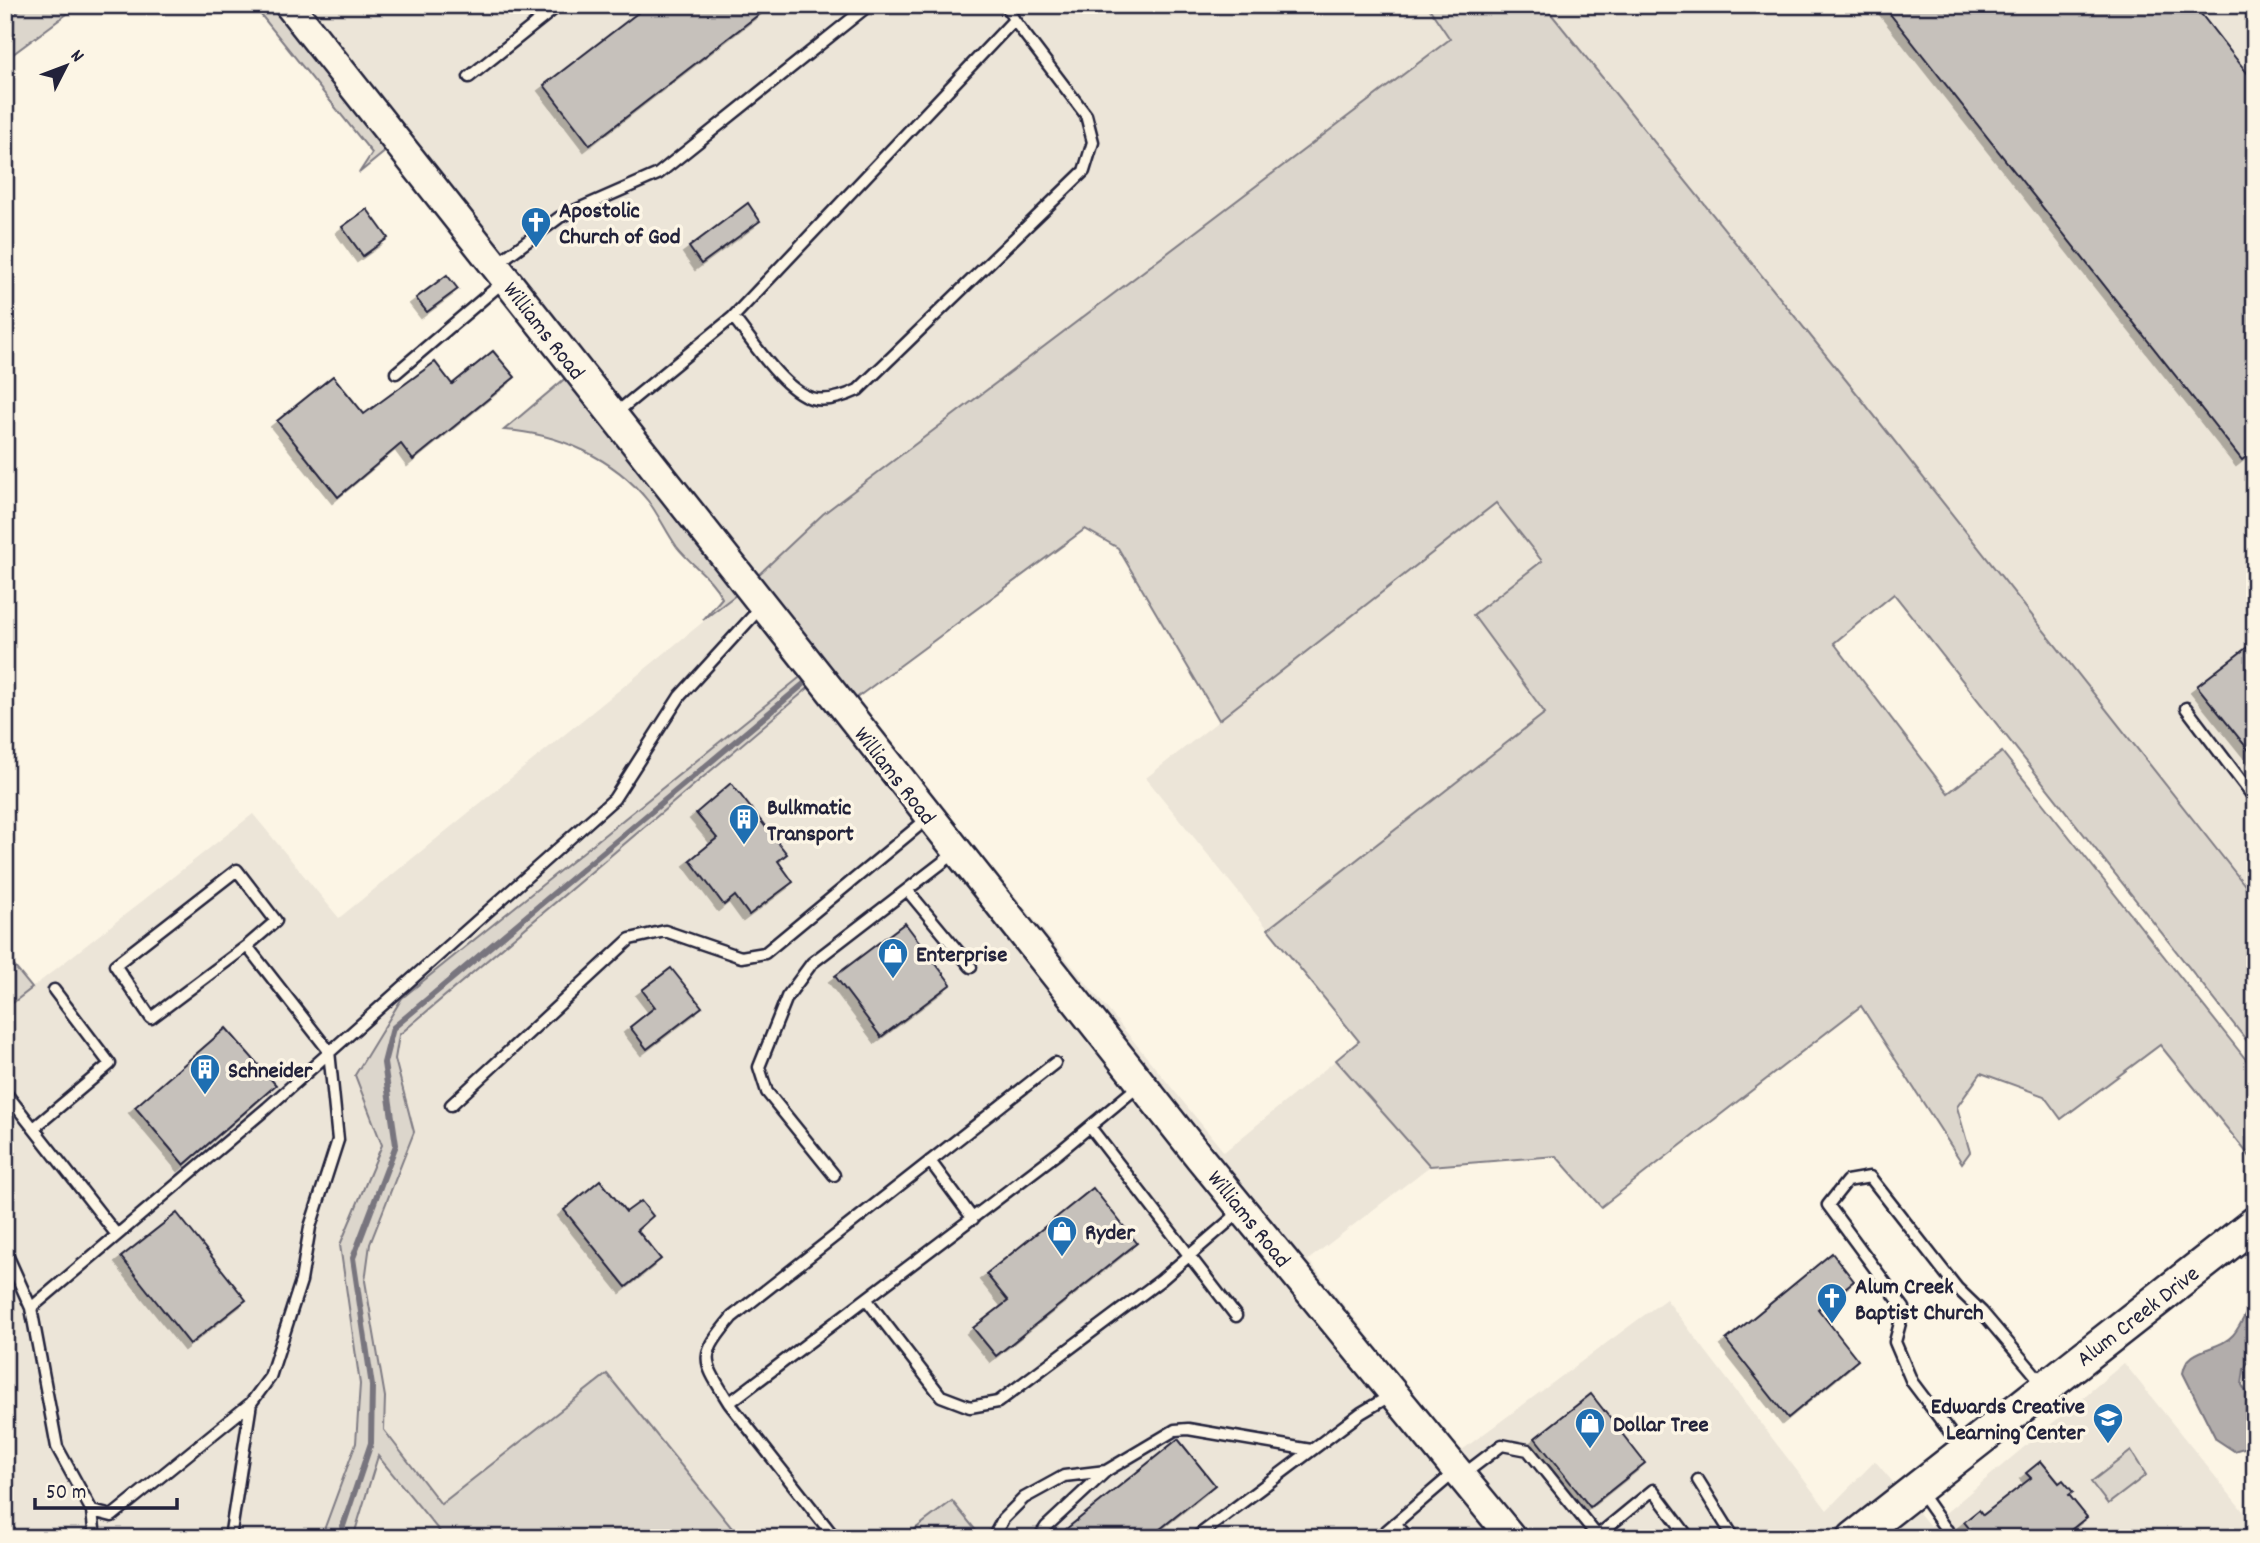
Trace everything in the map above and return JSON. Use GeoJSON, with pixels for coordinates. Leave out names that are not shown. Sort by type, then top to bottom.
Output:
{"type":"FeatureCollection","features":[{"type":"Feature","properties":{"kind":"main road","name":"Williams Road"},"geometry":{"type":"LineString","coordinates":[[289,5],[1141,1084],[1512,1538]]}},
{"type":"Feature","properties":{"kind":"main road","name":"Alum Creek Drive"},"geometry":{"type":"LineString","coordinates":[[1854,1538],[2255,1223]]}},
{"type":"Feature","properties":{"kind":"lane"},"geometry":{"type":"LineString","coordinates":[[469,77],[559,5]]}},
{"type":"Feature","properties":{"kind":"lane"},"geometry":{"type":"LineString","coordinates":[[396,373],[560,217],[658,174],[869,5]]}},
{"type":"Feature","properties":{"kind":"lane"},"geometry":{"type":"LineString","coordinates":[[733,317],[782,378],[811,398],[840,398],[858,390],[1083,171],[1093,142],[1086,115],[1014,20],[1006,5]]}},
{"type":"Feature","properties":{"kind":"lane"},"geometry":{"type":"LineString","coordinates":[[612,415],[733,317],[1014,20]]}},
{"type":"Feature","properties":{"kind":"lane"},"geometry":{"type":"LineString","coordinates":[[31,1308],[329,1051],[614,799],[680,696],[762,605]]}},
{"type":"Feature","properties":{"kind":"lane"},"geometry":{"type":"LineString","coordinates":[[2186,708],[2255,799]]}},
{"type":"Feature","properties":{"kind":"lane"},"geometry":{"type":"LineString","coordinates":[[452,1105],[630,939],[664,931],[741,957],[765,953],[930,818]]}},
{"type":"Feature","properties":{"kind":"lane"},"geometry":{"type":"LineString","coordinates":[[834,1175],[767,1092],[759,1068],[787,997],[812,963],[957,851]]}},
{"type":"Feature","properties":{"kind":"lane"},"geometry":{"type":"LineString","coordinates":[[237,870],[276,922],[247,946],[151,1018],[115,965],[237,870]]}},
{"type":"Feature","properties":{"kind":"lane"},"geometry":{"type":"LineString","coordinates":[[907,890],[971,967]]}},
{"type":"Feature","properties":{"kind":"lane"},"geometry":{"type":"LineString","coordinates":[[92,1511],[112,1516],[251,1403],[270,1377],[301,1281],[310,1227],[338,1140],[329,1051],[247,946]]}},
{"type":"Feature","properties":{"kind":"lane"},"geometry":{"type":"LineString","coordinates":[[34,1128],[110,1064],[54,990]]}},
{"type":"Feature","properties":{"kind":"lane"},"geometry":{"type":"LineString","coordinates":[[835,1538],[729,1403],[706,1367],[708,1346],[732,1317],[1055,1063]]}},
{"type":"Feature","properties":{"kind":"lane"},"geometry":{"type":"LineString","coordinates":[[729,1403],[973,1219],[1141,1084]]}},
{"type":"Feature","properties":{"kind":"lane"},"geometry":{"type":"LineString","coordinates":[[5,1092],[117,1235]]}},
{"type":"Feature","properties":{"kind":"lane"},"geometry":{"type":"LineString","coordinates":[[1090,1127],[1236,1316]]}},
{"type":"Feature","properties":{"kind":"lane"},"geometry":{"type":"LineString","coordinates":[[930,1161],[973,1219]]}},
{"type":"Feature","properties":{"kind":"lane"},"geometry":{"type":"LineString","coordinates":[[1964,1451],[1912,1382],[1895,1342],[1904,1308],[1828,1205],[1847,1181],[1870,1177],[1957,1288],[1982,1312],[2045,1387]]}},
{"type":"Feature","properties":{"kind":"lane"},"geometry":{"type":"LineString","coordinates":[[867,1300],[941,1396],[970,1407],[998,1402],[1161,1280],[1242,1210]]}},
{"type":"Feature","properties":{"kind":"lane"},"geometry":{"type":"LineString","coordinates":[[5,1250],[31,1308],[57,1447],[92,1511],[95,1538]]}},
{"type":"Feature","properties":{"kind":"lane"},"geometry":{"type":"LineString","coordinates":[[1195,1538],[1311,1450],[1393,1394]]}},
{"type":"Feature","properties":{"kind":"lane"},"geometry":{"type":"LineString","coordinates":[[230,1538],[251,1403]]}},
{"type":"Feature","properties":{"kind":"lane"},"geometry":{"type":"LineString","coordinates":[[1039,1538],[1046,1527],[1106,1471],[1175,1430],[1188,1429],[1311,1450]]}},
{"type":"Feature","properties":{"kind":"lane"},"geometry":{"type":"LineString","coordinates":[[1378,1538],[1459,1474],[1502,1445],[1528,1450],[1598,1537],[1653,1490],[1687,1537]]}},
{"type":"Feature","properties":{"kind":"lane"},"geometry":{"type":"LineString","coordinates":[[993,1538],[1003,1519],[1024,1498],[1064,1476],[1106,1471]]}},
{"type":"Feature","properties":{"kind":"lane"},"geometry":{"type":"LineString","coordinates":[[1698,1480],[1734,1538]]}},
{"type":"Feature","properties":{"kind":"lane"},"geometry":{"type":"LineString","coordinates":[[1917,1488],[1950,1534],[1937,1538]]}},
{"type":"Feature","properties":{"kind":"lane"},"geometry":{"type":"LineString","coordinates":[[1395,1523],[1408,1538]]}},
{"type":"Feature","properties":{"kind":"shaded area"},"geometry":{"type":"Polygon","coordinates":[[[5,5],[11,5],[17,12],[25,5],[79,5],[5,60],[5,5]]]}},
{"type":"Feature","properties":{"kind":"shaded area"},"geometry":{"type":"Polygon","coordinates":[[[253,5],[272,5],[387,150],[359,173],[372,153],[253,5]]]}},
{"type":"Feature","properties":{"kind":"shaded area"},"geometry":{"type":"Polygon","coordinates":[[[272,5],[1427,5],[1451,39],[823,514],[804,674],[402,999],[355,1075],[382,1145],[340,1245],[360,1384],[356,1443],[321,1538],[15,1538],[5,1512],[5,1009],[253,814],[339,918],[741,591],[272,5]]]}},
{"type":"Feature","properties":{"kind":"shaded area"},"geometry":{"type":"Polygon","coordinates":[[[1427,5],[1544,5],[1858,395],[2255,898],[2255,1051],[1894,594],[1834,643],[1948,793],[2002,752],[2255,1071],[2255,1163],[2160,1045],[2061,1119],[2044,1096],[1981,1073],[1957,1107],[1970,1152],[1962,1163],[1861,1006],[1601,1207],[1556,1156],[1430,1166],[1336,1060],[1359,1041],[1268,929],[1545,713],[1473,615],[1542,561],[1496,503],[1219,720],[1118,548],[1085,529],[855,699],[755,578],[823,514],[1450,39],[1427,5]]]}},
{"type":"Feature","properties":{"kind":"shaded area"},"geometry":{"type":"Polygon","coordinates":[[[1544,5],[2255,5],[2255,898],[1858,395],[1544,5]]]}},
{"type":"Feature","properties":{"kind":"shaded area"},"geometry":{"type":"Polygon","coordinates":[[[568,376],[741,591],[703,620],[722,598],[713,584],[677,547],[652,506],[634,486],[602,460],[583,450],[544,436],[504,430],[568,376]]]}},
{"type":"Feature","properties":{"kind":"shaded area"},"geometry":{"type":"Polygon","coordinates":[[[1496,503],[1542,561],[1473,615],[1545,713],[1268,929],[1146,778],[1496,503]]]}},
{"type":"Feature","properties":{"kind":"shaded area"},"geometry":{"type":"Polygon","coordinates":[[[830,669],[1224,1152],[1336,1060],[1430,1166],[1308,1260],[1462,1450],[1666,1299],[1827,1510],[1875,1461],[1930,1526],[2124,1363],[2255,1526],[2255,1538],[982,1538],[952,1501],[903,1538],[740,1538],[607,1375],[441,1504],[384,1430],[385,1397],[365,1281],[370,1244],[414,1132],[395,1059],[399,1035],[830,669]]]}},
{"type":"Feature","properties":{"kind":"shaded area"},"geometry":{"type":"Polygon","coordinates":[[[804,674],[813,684],[399,1035],[395,1059],[414,1132],[370,1244],[365,1281],[385,1397],[384,1430],[441,1504],[607,1374],[740,1538],[445,1538],[378,1456],[353,1538],[321,1538],[356,1443],[360,1384],[340,1245],[382,1145],[355,1075],[402,998],[804,674]]]}},
{"type":"Feature","properties":{"kind":"shaded area"},"geometry":{"type":"Polygon","coordinates":[[[5,955],[32,988],[5,1009],[5,955]]]}},
{"type":"Feature","properties":{"kind":"shaded area"},"geometry":{"type":"Polygon","coordinates":[[[2255,1296],[2255,1350],[2244,1369],[2242,1385],[2255,1407],[2255,1435],[2251,1446],[2234,1451],[2216,1439],[2183,1373],[2190,1358],[2233,1335],[2255,1296]]]}},
{"type":"Feature","properties":{"kind":"shaded area"},"geometry":{"type":"Polygon","coordinates":[[[2131,1451],[2146,1475],[2108,1504],[2091,1482],[2131,1451]]]}},
{"type":"Feature","properties":{"kind":"shaded area"},"geometry":{"type":"Polygon","coordinates":[[[378,1455],[445,1538],[353,1538],[378,1455]]]}},
{"type":"Feature","properties":{"kind":"shaded area"},"geometry":{"type":"Polygon","coordinates":[[[952,1501],[982,1538],[903,1538],[952,1501]]]}},
{"type":"Feature","properties":{"kind":"building"},"geometry":{"type":"Polygon","coordinates":[[[648,5],[771,5],[590,145],[544,85],[648,5]]]}},
{"type":"Feature","properties":{"kind":"building"},"geometry":{"type":"Polygon","coordinates":[[[1883,5],[2194,5],[2255,83],[2255,450],[2242,460],[1883,5]]]}},
{"type":"Feature","properties":{"kind":"building"},"geometry":{"type":"Polygon","coordinates":[[[748,203],[760,221],[701,264],[689,247],[748,203]]]}},
{"type":"Feature","properties":{"kind":"building"},"geometry":{"type":"Polygon","coordinates":[[[367,209],[388,238],[363,256],[342,227],[367,209]]]}},
{"type":"Feature","properties":{"kind":"building"},"geometry":{"type":"Polygon","coordinates":[[[447,275],[458,289],[427,312],[416,298],[447,275]]]}},
{"type":"Feature","properties":{"kind":"building"},"geometry":{"type":"Polygon","coordinates":[[[493,351],[515,377],[413,460],[401,444],[338,497],[277,421],[333,376],[364,414],[435,362],[452,384],[493,351]]]}},
{"type":"Feature","properties":{"kind":"building"},"geometry":{"type":"Polygon","coordinates":[[[2255,641],[2255,758],[2197,686],[2255,641]]]}},
{"type":"Feature","properties":{"kind":"building","name":"Bulkmatic Transport"},"geometry":{"type":"Polygon","coordinates":[[[731,783],[787,854],[778,861],[793,882],[749,915],[735,896],[724,905],[690,860],[717,838],[696,813],[731,783]]]}},
{"type":"Feature","properties":{"kind":"building","name":"Enterprise"},"geometry":{"type":"Polygon","coordinates":[[[905,923],[951,984],[881,1037],[835,976],[905,923]]]}},
{"type":"Feature","properties":{"kind":"building"},"geometry":{"type":"Polygon","coordinates":[[[671,968],[702,1007],[647,1049],[630,1027],[655,1007],[642,990],[671,968]]]}},
{"type":"Feature","properties":{"kind":"building","name":"Schneider"},"geometry":{"type":"Polygon","coordinates":[[[226,1028],[276,1085],[184,1165],[135,1107],[226,1028]]]}},
{"type":"Feature","properties":{"kind":"building"},"geometry":{"type":"Polygon","coordinates":[[[600,1180],[626,1212],[641,1201],[653,1216],[637,1230],[661,1259],[626,1287],[564,1210],[600,1180]]]}},
{"type":"Feature","properties":{"kind":"building","name":"Ryder"},"geometry":{"type":"Polygon","coordinates":[[[1093,1188],[1137,1243],[996,1356],[973,1328],[1008,1301],[986,1274],[1093,1188]]]}},
{"type":"Feature","properties":{"kind":"building"},"geometry":{"type":"Polygon","coordinates":[[[177,1213],[246,1300],[190,1344],[121,1257],[177,1213]]]}},
{"type":"Feature","properties":{"kind":"building"},"geometry":{"type":"Polygon","coordinates":[[[1832,1253],[1854,1281],[1818,1309],[1858,1360],[1788,1418],[1726,1340],[1832,1253]]]}},
{"type":"Feature","properties":{"kind":"building","name":"Dollar Tree"},"geometry":{"type":"Polygon","coordinates":[[[1591,1394],[1645,1463],[1590,1507],[1535,1438],[1591,1394]]]}},
{"type":"Feature","properties":{"kind":"building"},"geometry":{"type":"Polygon","coordinates":[[[1178,1439],[1215,1485],[1149,1538],[1055,1538],[1178,1439]]]}},
{"type":"Feature","properties":{"kind":"building"},"geometry":{"type":"Polygon","coordinates":[[[2041,1461],[2059,1483],[2063,1480],[2073,1492],[2069,1495],[2087,1517],[2061,1538],[1977,1538],[1964,1522],[1979,1510],[1983,1515],[2031,1478],[2026,1473],[2041,1461]]]}},
{"type":"Feature","properties":{"kind":"waterway"},"geometry":{"type":"LineString","coordinates":[[339,1538],[371,1443],[372,1386],[353,1258],[396,1145],[384,1063],[393,1028],[806,682]]}},
{"type":"Feature","properties":{"kind":"place","name":"Apostolic Church of God"},"geometry":{"type":"Point","coordinates":[536,249]}},
{"type":"Feature","properties":{"kind":"place","name":"Bulkmatic Transport"},"geometry":{"type":"Point","coordinates":[744,846]}},
{"type":"Feature","properties":{"kind":"place","name":"Enterprise"},"geometry":{"type":"Point","coordinates":[893,980]}},
{"type":"Feature","properties":{"kind":"place","name":"Schneider"},"geometry":{"type":"Point","coordinates":[205,1096]}},
{"type":"Feature","properties":{"kind":"place","name":"Ryder"},"geometry":{"type":"Point","coordinates":[1062,1258]}},
{"type":"Feature","properties":{"kind":"place","name":"Alum Creek Baptist Church"},"geometry":{"type":"Point","coordinates":[1832,1325]}},
{"type":"Feature","properties":{"kind":"place","name":"Edwards Creative Learning Center"},"geometry":{"type":"Point","coordinates":[2108,1445]}},
{"type":"Feature","properties":{"kind":"place","name":"Dollar Tree"},"geometry":{"type":"Point","coordinates":[1590,1450]}}]}
